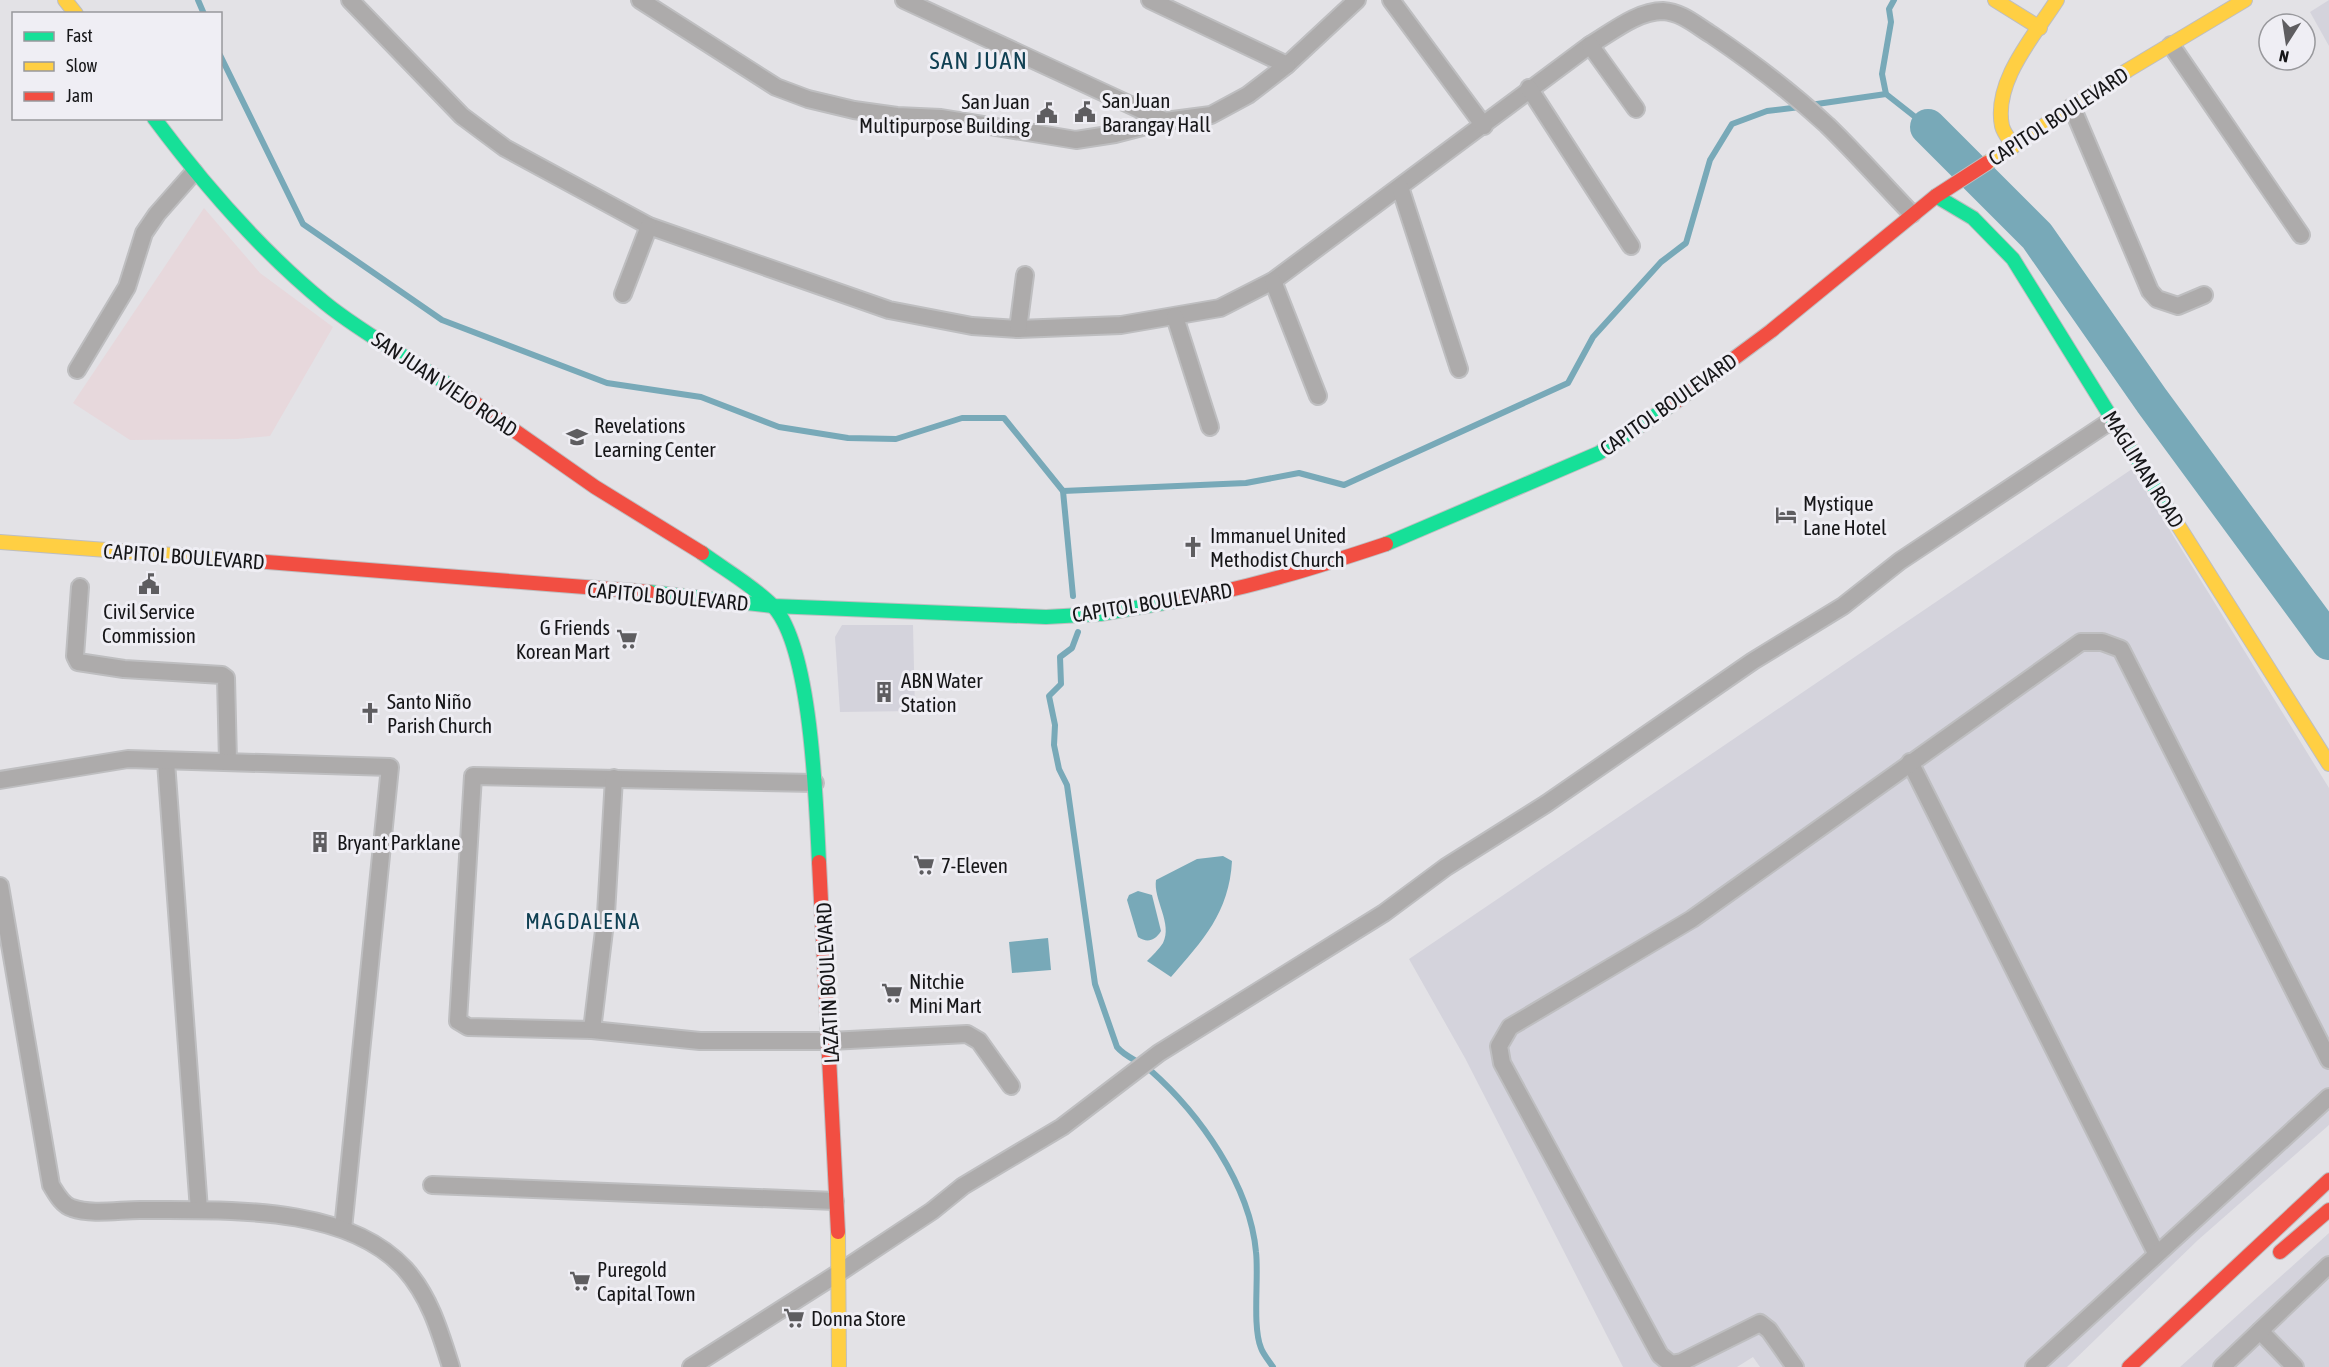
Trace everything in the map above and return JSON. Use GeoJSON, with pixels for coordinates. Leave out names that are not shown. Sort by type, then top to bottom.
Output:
{"type":"FeatureCollection","features":[{"type":"Feature","properties":{"kind":"main road"},"geometry":{"type":"LineString","coordinates":[[1995,0],[2040,28]]}},
{"type":"Feature","properties":{"kind":"main road"},"geometry":{"type":"LineString","coordinates":[[2013,146],[2002,128],[2000,105],[2005,87],[2056,0]]}},
{"type":"Feature","properties":{"kind":"main road","name":"CAPITOL BOULEVARD"},"geometry":{"type":"LineString","coordinates":[[0,542],[688,595],[773,606],[1046,617],[1100,614],[1207,596],[1319,566],[1402,539],[1545,479],[1599,453],[1625,437],[1771,332],[1912,213],[1936,196],[2072,107],[2245,0]]}},
{"type":"Feature","properties":{"kind":"main road","name":"SAN JUAN VIEJO ROAD"},"geometry":{"type":"LineString","coordinates":[[155,120],[194,172],[278,261],[326,304],[479,404],[595,487],[691,545],[773,606]]}},
{"type":"Feature","properties":{"kind":"main road","name":"MAGLIMAN ROAD"},"geometry":{"type":"LineString","coordinates":[[1936,196],[1973,218],[2013,259],[2329,764]]}},
{"type":"Feature","properties":{"kind":"main road","name":"LAZATIN BOULEVARD"},"geometry":{"type":"LineString","coordinates":[[773,606],[789,635],[798,662],[815,783],[830,1041],[835,1201],[840,1272],[839,1367]]}},
{"type":"Feature","properties":{"kind":"main road"},"geometry":{"type":"LineString","coordinates":[[2129,1367],[2329,1180]]}},
{"type":"Feature","properties":{"kind":"main road"},"geometry":{"type":"LineString","coordinates":[[2269,1263],[2329,1210]]}},
{"type":"Feature","properties":{"kind":"street"},"geometry":{"type":"LineString","coordinates":[[350,0],[462,116],[505,148],[649,226],[889,310],[934,321],[1018,329],[1121,325],[1220,308],[1273,280],[1484,126],[1529,88],[1590,45],[1637,17],[1665,11],[1680,15],[1735,51],[1788,90],[1828,126],[1912,213]]}},
{"type":"Feature","properties":{"kind":"street"},"geometry":{"type":"LineString","coordinates":[[640,0],[776,87],[808,99],[854,110],[897,116],[941,118],[1076,140],[1115,134],[1165,121],[1211,115],[1248,95],[1287,65],[1357,0]]}},
{"type":"Feature","properties":{"kind":"street"},"geometry":{"type":"LineString","coordinates":[[904,0],[1165,121]]}},
{"type":"Feature","properties":{"kind":"street"},"geometry":{"type":"LineString","coordinates":[[1150,0],[1287,65]]}},
{"type":"Feature","properties":{"kind":"street"},"geometry":{"type":"LineString","coordinates":[[1391,0],[1484,126]]}},
{"type":"Feature","properties":{"kind":"street"},"geometry":{"type":"LineString","coordinates":[[1590,45],[1636,109]]}},
{"type":"Feature","properties":{"kind":"street"},"geometry":{"type":"LineString","coordinates":[[2171,45],[2301,235]]}},
{"type":"Feature","properties":{"kind":"street"},"geometry":{"type":"LineString","coordinates":[[1529,88],[1631,246]]}},
{"type":"Feature","properties":{"kind":"street"},"geometry":{"type":"LineString","coordinates":[[2072,107],[2150,291],[2157,299],[2178,306],[2204,295]]}},
{"type":"Feature","properties":{"kind":"street"},"geometry":{"type":"LineString","coordinates":[[77,369],[127,287],[144,233],[157,214],[194,172]]}},
{"type":"Feature","properties":{"kind":"street"},"geometry":{"type":"LineString","coordinates":[[1400,188],[1459,369]]}},
{"type":"Feature","properties":{"kind":"street"},"geometry":{"type":"LineString","coordinates":[[623,294],[649,226]]}},
{"type":"Feature","properties":{"kind":"street"},"geometry":{"type":"LineString","coordinates":[[1018,329],[1025,275]]}},
{"type":"Feature","properties":{"kind":"street"},"geometry":{"type":"LineString","coordinates":[[1273,280],[1318,396]]}},
{"type":"Feature","properties":{"kind":"street"},"geometry":{"type":"LineString","coordinates":[[1175,317],[1210,427]]}},
{"type":"Feature","properties":{"kind":"street"},"geometry":{"type":"LineString","coordinates":[[691,1367],[932,1211],[963,1186],[1062,1127],[1159,1053],[1384,913],[1446,867],[1546,804],[1753,661],[1843,606],[1900,561],[2112,420]]}},
{"type":"Feature","properties":{"kind":"street"},"geometry":{"type":"LineString","coordinates":[[80,587],[75,656],[78,662],[124,669],[222,675],[226,678],[228,762]]}},
{"type":"Feature","properties":{"kind":"street"},"geometry":{"type":"LineString","coordinates":[[1794,1367],[1769,1330],[1760,1323],[1682,1362],[1671,1364],[1660,1355],[1502,1063],[1499,1046],[1510,1027],[1692,919],[2081,642],[2102,642],[2121,649],[2329,1060]]}},
{"type":"Feature","properties":{"kind":"street"},"geometry":{"type":"LineString","coordinates":[[0,780],[128,759],[166,762],[390,767],[343,1229]]}},
{"type":"Feature","properties":{"kind":"street"},"geometry":{"type":"LineString","coordinates":[[166,762],[199,1209]]}},
{"type":"Feature","properties":{"kind":"street"},"geometry":{"type":"LineString","coordinates":[[1910,762],[2156,1253]]}},
{"type":"Feature","properties":{"kind":"street"},"geometry":{"type":"LineString","coordinates":[[815,783],[473,776],[458,1021],[468,1027],[592,1030],[700,1041],[830,1041],[970,1035],[979,1041],[1011,1086]]}},
{"type":"Feature","properties":{"kind":"street"},"geometry":{"type":"LineString","coordinates":[[592,1030],[606,914],[614,778]]}},
{"type":"Feature","properties":{"kind":"street"},"geometry":{"type":"LineString","coordinates":[[0,886],[51,1185],[60,1199],[70,1208],[93,1210],[199,1209],[274,1213],[358,1233],[405,1268],[434,1311],[451,1367]]}},
{"type":"Feature","properties":{"kind":"street"},"geometry":{"type":"LineString","coordinates":[[2034,1367],[2329,1097]]}},
{"type":"Feature","properties":{"kind":"street"},"geometry":{"type":"LineString","coordinates":[[432,1185],[835,1201]]}},
{"type":"Feature","properties":{"kind":"street"},"geometry":{"type":"LineString","coordinates":[[2222,1367],[2329,1265]]}},
{"type":"Feature","properties":{"kind":"street"},"geometry":{"type":"LineString","coordinates":[[2260,1331],[2295,1367]]}},
{"type":"Feature","properties":{"kind":"shaded area"},"geometry":{"type":"Polygon","coordinates":[[[2329,0],[2329,46],[2317,25],[2317,12],[2310,12],[2329,0]]]}},
{"type":"Feature","properties":{"kind":"shaded area"},"geometry":{"type":"Polygon","coordinates":[[[204,208],[260,273],[333,327],[270,436],[237,439],[130,440],[73,403],[204,208]]]}},
{"type":"Feature","properties":{"kind":"shaded area"},"geometry":{"type":"Polygon","coordinates":[[[2132,469],[2329,788],[2329,1125],[2198,1240],[2067,1367],[1760,1367],[1753,1357],[1737,1367],[1623,1367],[1465,1058],[1409,959],[2132,469]]]}},
{"type":"Feature","properties":{"kind":"shaded area"},"geometry":{"type":"Polygon","coordinates":[[[842,625],[913,625],[915,711],[840,712],[835,637],[842,625]]]}},
{"type":"Feature","properties":{"kind":"shaded area"},"geometry":{"type":"Polygon","coordinates":[[[2329,1233],[2329,1367],[2180,1367],[2329,1233]]]}},
{"type":"Feature","properties":{"kind":"water"},"geometry":{"type":"Polygon","coordinates":[[[1223,856],[1232,861],[1226,896],[1220,911],[1204,938],[1171,977],[1147,961],[1163,943],[1166,928],[1157,895],[1156,880],[1197,859],[1223,856]]]}},
{"type":"Feature","properties":{"kind":"water"},"geometry":{"type":"Polygon","coordinates":[[[1138,891],[1152,895],[1161,931],[1151,940],[1138,937],[1127,900],[1129,895],[1138,891]]]}},
{"type":"Feature","properties":{"kind":"water"},"geometry":{"type":"Polygon","coordinates":[[[1048,938],[1051,970],[1012,973],[1009,942],[1048,938]]]}},
{"type":"Feature","properties":{"kind":"waterway"},"geometry":{"type":"LineString","coordinates":[[198,0],[203,12]]}},
{"type":"Feature","properties":{"kind":"waterway"},"geometry":{"type":"LineString","coordinates":[[1894,0],[1889,9],[1891,22],[1882,74],[1886,94],[1928,127]]}},
{"type":"Feature","properties":{"kind":"waterway"},"geometry":{"type":"LineString","coordinates":[[222,59],[303,224],[442,320],[607,383],[701,397],[779,427],[848,438],[896,439],[962,418],[1004,418],[1063,491],[1246,483],[1299,473],[1344,485],[1568,383],[1593,337],[1661,262],[1686,243],[1710,160],[1732,124],[1767,111],[1800,107]]}},
{"type":"Feature","properties":{"kind":"waterway"},"geometry":{"type":"LineString","coordinates":[[1810,105],[1886,94]]}},
{"type":"Feature","properties":{"kind":"waterway"},"geometry":{"type":"LineString","coordinates":[[1928,127],[2037,236],[2152,401],[2329,642]]}},
{"type":"Feature","properties":{"kind":"waterway"},"geometry":{"type":"LineString","coordinates":[[1063,491],[1073,596]]}},
{"type":"Feature","properties":{"kind":"waterway"},"geometry":{"type":"LineString","coordinates":[[1078,632],[1072,648],[1060,657],[1061,684],[1049,696],[1055,725],[1054,745],[1059,769],[1067,785],[1095,984],[1117,1047],[1150,1070],[1187,1108],[1204,1129],[1233,1177],[1252,1227],[1256,1252],[1258,1339],[1273,1367]]}},
{"type":"Feature","properties":{"kind":"traffic: fast"},"geometry":{"type":"LineString","coordinates":[[156,120],[234,216],[301,283],[356,326],[455,389]]}},
{"type":"Feature","properties":{"kind":"traffic: fast"},"geometry":{"type":"LineString","coordinates":[[1936,196],[1973,218],[2013,259],[2176,522]]}},
{"type":"Feature","properties":{"kind":"traffic: fast"},"geometry":{"type":"LineString","coordinates":[[1386,544],[1599,453],[1674,403]]}},
{"type":"Feature","properties":{"kind":"traffic: fast"},"geometry":{"type":"LineString","coordinates":[[702,553],[747,584],[772,605],[785,625],[796,654],[809,727],[819,862]]}},
{"type":"Feature","properties":{"kind":"traffic: fast"},"geometry":{"type":"LineString","coordinates":[[649,592],[773,606],[1046,617],[1100,614],[1175,601]]}},
{"type":"Feature","properties":{"kind":"traffic: slow"},"geometry":{"type":"LineString","coordinates":[[65,0],[74,12]]}},
{"type":"Feature","properties":{"kind":"traffic: slow"},"geometry":{"type":"LineString","coordinates":[[1995,0],[2040,28]]}},
{"type":"Feature","properties":{"kind":"traffic: slow"},"geometry":{"type":"LineString","coordinates":[[2014,146],[2002,126],[2001,109],[2004,92],[2018,59],[2057,0]]}},
{"type":"Feature","properties":{"kind":"traffic: slow"},"geometry":{"type":"LineString","coordinates":[[1987,163],[2128,70],[2245,0]]}},
{"type":"Feature","properties":{"kind":"traffic: slow"},"geometry":{"type":"LineString","coordinates":[[2176,522],[2329,764]]}},
{"type":"Feature","properties":{"kind":"traffic: slow"},"geometry":{"type":"LineString","coordinates":[[0,542],[253,561]]}},
{"type":"Feature","properties":{"kind":"traffic: slow"},"geometry":{"type":"LineString","coordinates":[[838,1232],[839,1367]]}},
{"type":"Feature","properties":{"kind":"traffic: jam"},"geometry":{"type":"LineString","coordinates":[[1674,403],[1771,331],[1936,196],[1987,163]]}},
{"type":"Feature","properties":{"kind":"traffic: jam"},"geometry":{"type":"LineString","coordinates":[[455,389],[595,487],[702,553]]}},
{"type":"Feature","properties":{"kind":"traffic: jam"},"geometry":{"type":"LineString","coordinates":[[1175,601],[1282,577],[1386,544]]}},
{"type":"Feature","properties":{"kind":"traffic: jam"},"geometry":{"type":"LineString","coordinates":[[253,561],[649,592]]}},
{"type":"Feature","properties":{"kind":"traffic: jam"},"geometry":{"type":"LineString","coordinates":[[819,862],[838,1232]]}},
{"type":"Feature","properties":{"kind":"traffic: jam"},"geometry":{"type":"LineString","coordinates":[[2129,1367],[2329,1180]]}},
{"type":"Feature","properties":{"kind":"traffic: jam"},"geometry":{"type":"LineString","coordinates":[[2280,1252],[2329,1210]]}},
{"type":"Feature","properties":{"kind":"place","name":"San Juan Barangay Hall"},"geometry":{"type":"Point","coordinates":[1085,112]}},
{"type":"Feature","properties":{"kind":"place","name":"San Juan Multipurpose Building"},"geometry":{"type":"Point","coordinates":[1047,113]}},
{"type":"Feature","properties":{"kind":"place","name":"Revelations Learning Center"},"geometry":{"type":"Point","coordinates":[577,437]}},
{"type":"Feature","properties":{"kind":"place","name":"Mystique Lane Hotel"},"geometry":{"type":"Point","coordinates":[1786,515]}},
{"type":"Feature","properties":{"kind":"place","name":"Immanuel United Methodist Church"},"geometry":{"type":"Point","coordinates":[1193,547]}},
{"type":"Feature","properties":{"kind":"place","name":"Civil Service Commission"},"geometry":{"type":"Point","coordinates":[149,584]}},
{"type":"Feature","properties":{"kind":"place","name":"G Friends Korean Mart"},"geometry":{"type":"Point","coordinates":[627,639]}},
{"type":"Feature","properties":{"kind":"place","name":"ABN Water Station"},"geometry":{"type":"Point","coordinates":[884,692]}},
{"type":"Feature","properties":{"kind":"place","name":"Santo Niño Parish Church"},"geometry":{"type":"Point","coordinates":[370,713]}},
{"type":"Feature","properties":{"kind":"place","name":"Bryant Parklane"},"geometry":{"type":"Point","coordinates":[320,842]}},
{"type":"Feature","properties":{"kind":"place","name":"7-Eleven"},"geometry":{"type":"Point","coordinates":[924,865]}},
{"type":"Feature","properties":{"kind":"place","name":"Nitchie Mini Mart"},"geometry":{"type":"Point","coordinates":[892,993]}},
{"type":"Feature","properties":{"kind":"place","name":"Puregold Capital Town"},"geometry":{"type":"Point","coordinates":[580,1281]}},
{"type":"Feature","properties":{"kind":"place","name":"Donna Store"},"geometry":{"type":"Point","coordinates":[794,1318]}},
{"type":"Feature","properties":{"kind":"district","name":"SAN JUAN"},"geometry":{"type":"Point","coordinates":[979,60]}},
{"type":"Feature","properties":{"kind":"district","name":"MAGDALENA"},"geometry":{"type":"Point","coordinates":[583,921]}}]}
